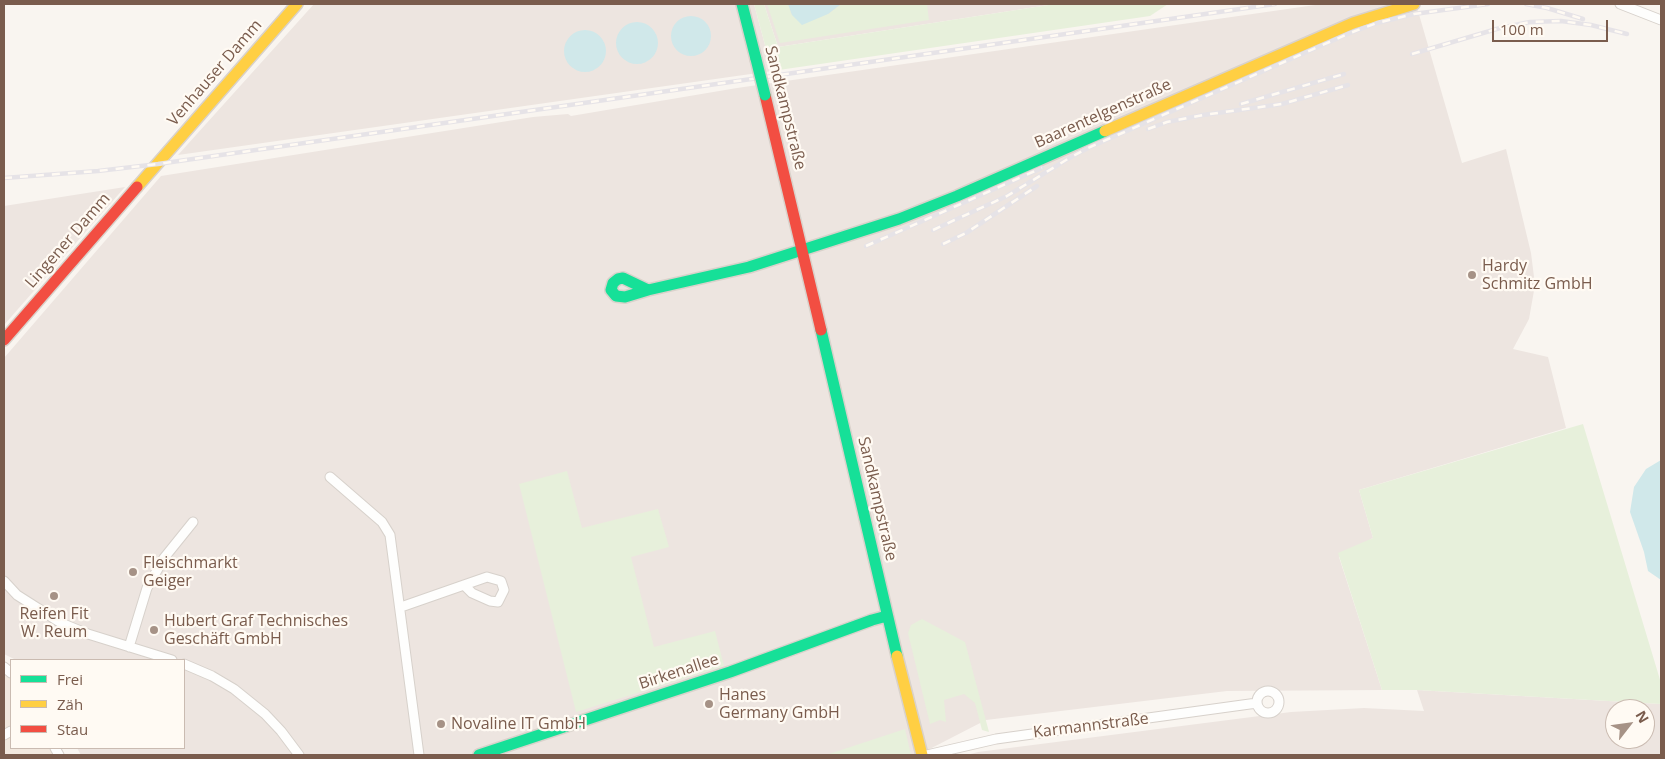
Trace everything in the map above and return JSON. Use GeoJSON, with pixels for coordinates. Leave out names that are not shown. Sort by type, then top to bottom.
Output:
{"type":"FeatureCollection","features":[{"type":"Feature","properties":{"kind":"street","name":"Venhauser Damm"},"geometry":{"type":"LineString","coordinates":[[158,164],[297,4]]}},
{"type":"Feature","properties":{"kind":"street","name":"Sandkampstraße"},"geometry":{"type":"LineString","coordinates":[[742,4],[803,250],[887,616],[922,755]]}},
{"type":"Feature","properties":{"kind":"street","name":"Baarentelgenstraße"},"geometry":{"type":"LineString","coordinates":[[803,250],[899,219],[957,196],[1354,23],[1414,4]]}},
{"type":"Feature","properties":{"kind":"street"},"geometry":{"type":"LineString","coordinates":[[1620,4],[1661,20]]}},
{"type":"Feature","properties":{"kind":"street","name":"Lingener Damm"},"geometry":{"type":"LineString","coordinates":[[4,340],[158,164]]}},
{"type":"Feature","properties":{"kind":"street"},"geometry":{"type":"LineString","coordinates":[[648,290],[749,267],[803,250]]}},
{"type":"Feature","properties":{"kind":"street"},"geometry":{"type":"LineString","coordinates":[[330,477],[382,522],[390,535],[419,755]]}},
{"type":"Feature","properties":{"kind":"street"},"geometry":{"type":"LineString","coordinates":[[129,647],[148,588],[164,558],[193,522]]}},
{"type":"Feature","properties":{"kind":"street"},"geometry":{"type":"LineString","coordinates":[[4,581],[17,595],[61,623],[88,634],[169,659]]}},
{"type":"Feature","properties":{"kind":"street"},"geometry":{"type":"LineString","coordinates":[[401,607],[464,585]]}},
{"type":"Feature","properties":{"kind":"street","name":"Birkenallee"},"geometry":{"type":"LineString","coordinates":[[479,755],[730,672],[887,616]]}},
{"type":"Feature","properties":{"kind":"street"},"geometry":{"type":"LineString","coordinates":[[185,664],[212,676],[234,689],[265,714],[299,755]]}},
{"type":"Feature","properties":{"kind":"street","name":"Karmannstraße"},"geometry":{"type":"LineString","coordinates":[[927,755],[1005,737],[1257,703]]}},
{"type":"Feature","properties":{"kind":"shaded area"},"geometry":{"type":"Polygon","coordinates":[[[314,4],[754,4],[772,71],[178,155],[314,4]]]}},
{"type":"Feature","properties":{"kind":"shaded area"},"geometry":{"type":"Polygon","coordinates":[[[764,4],[1055,4],[778,47],[764,4]]]}},
{"type":"Feature","properties":{"kind":"shaded area"},"geometry":{"type":"Polygon","coordinates":[[[1322,4],[1416,4],[1462,163],[1506,149],[1531,253],[1535,285],[1529,319],[1513,349],[1548,357],[1566,428],[1359,490],[1373,538],[1339,557],[1382,690],[1227,691],[986,720],[918,755],[81,755],[78,749],[185,749],[185,659],[14,659],[4,654],[4,358],[161,176],[533,117],[568,114],[571,116],[737,88],[1322,4]]]}},
{"type":"Feature","properties":{"kind":"shaded area"},"geometry":{"type":"Polygon","coordinates":[[[125,187],[4,325],[4,206],[125,187]]]}},
{"type":"Feature","properties":{"kind":"shaded area"},"geometry":{"type":"Polygon","coordinates":[[[4,671],[10,677],[10,749],[52,749],[55,755],[4,755],[4,671]]]}},
{"type":"Feature","properties":{"kind":"shaded area"},"geometry":{"type":"Polygon","coordinates":[[[1417,690],[1605,701],[1605,749],[1655,749],[1655,704],[1661,704],[1661,755],[967,755],[978,752],[1291,712],[1364,708],[1424,711],[1417,690]]]}},
{"type":"Feature","properties":{"kind":"green space"},"geometry":{"type":"Polygon","coordinates":[[[754,4],[764,4],[778,47],[1055,4],[1168,4],[1150,16],[772,71],[754,4]]]}},
{"type":"Feature","properties":{"kind":"green space"},"geometry":{"type":"Polygon","coordinates":[[[767,4],[788,4],[792,15],[828,14],[841,4],[927,4],[929,20],[780,43],[767,4]]]}},
{"type":"Feature","properties":{"kind":"green space"},"geometry":{"type":"Polygon","coordinates":[[[1583,424],[1661,683],[1661,704],[1655,704],[1655,699],[1605,699],[1605,701],[1417,690],[1382,690],[1338,553],[1373,538],[1359,490],[1583,424]]]}},
{"type":"Feature","properties":{"kind":"green space"},"geometry":{"type":"Polygon","coordinates":[[[567,471],[582,528],[658,509],[669,547],[631,557],[654,647],[715,631],[724,666],[576,712],[519,484],[567,471]]]}},
{"type":"Feature","properties":{"kind":"green space"},"geometry":{"type":"Polygon","coordinates":[[[922,619],[965,642],[989,732],[982,730],[975,703],[964,694],[944,700],[946,722],[940,720],[930,724],[908,633],[911,625],[922,619]]]}},
{"type":"Feature","properties":{"kind":"green space"},"geometry":{"type":"Polygon","coordinates":[[[905,729],[911,755],[826,755],[905,729]]]}},
{"type":"Feature","properties":{"kind":"water"},"geometry":{"type":"Polygon","coordinates":[[[788,4],[841,4],[828,14],[802,25],[792,15],[788,4]]]}},
{"type":"Feature","properties":{"kind":"water"},"geometry":{"type":"Polygon","coordinates":[[[695,16],[702,19],[708,25],[711,36],[710,44],[702,53],[695,56],[687,56],[680,53],[672,44],[671,32],[674,25],[683,17],[695,16]]]}},
{"type":"Feature","properties":{"kind":"water"},"geometry":{"type":"Polygon","coordinates":[[[633,22],[641,22],[652,28],[658,43],[652,58],[641,64],[633,64],[622,58],[616,47],[616,39],[622,28],[633,22]]]}},
{"type":"Feature","properties":{"kind":"water"},"geometry":{"type":"Polygon","coordinates":[[[581,30],[589,30],[600,36],[606,51],[600,66],[589,72],[581,72],[570,66],[564,55],[564,47],[570,36],[581,30]]]}},
{"type":"Feature","properties":{"kind":"water"},"geometry":{"type":"Polygon","coordinates":[[[1661,460],[1661,580],[1648,571],[1644,552],[1630,512],[1634,487],[1646,469],[1661,460]]]}},
{"type":"Feature","properties":{"kind":"railway"},"geometry":{"type":"LineString","coordinates":[[4,178],[98,171],[158,164],[1275,4]]}},
{"type":"Feature","properties":{"kind":"railway"},"geometry":{"type":"LineString","coordinates":[[933,230],[1007,196],[1088,148],[1350,33],[1377,23],[1414,14],[1488,4]]}},
{"type":"Feature","properties":{"kind":"railway"},"geometry":{"type":"LineString","coordinates":[[1526,4],[1583,19]]}},
{"type":"Feature","properties":{"kind":"railway"},"geometry":{"type":"LineString","coordinates":[[1412,54],[1500,28],[1530,22],[1561,21],[1591,25],[1627,34]]}},
{"type":"Feature","properties":{"kind":"railway"},"geometry":{"type":"LineString","coordinates":[[1241,104],[1344,74]]}},
{"type":"Feature","properties":{"kind":"railway"},"geometry":{"type":"LineString","coordinates":[[1148,129],[1167,122],[1203,115],[1282,104],[1348,85]]}},
{"type":"Feature","properties":{"kind":"railway"},"geometry":{"type":"LineString","coordinates":[[866,246],[1042,168]]}},
{"type":"Feature","properties":{"kind":"railway"},"geometry":{"type":"LineString","coordinates":[[943,244],[966,233],[1037,186]]}},
{"type":"Feature","properties":{"kind":"traffic: fast"},"geometry":{"type":"LineString","coordinates":[[742,4],[756,59]]}},
{"type":"Feature","properties":{"kind":"traffic: fast"},"geometry":{"type":"LineString","coordinates":[[756,59],[765,95]]}},
{"type":"Feature","properties":{"kind":"traffic: fast"},"geometry":{"type":"LineString","coordinates":[[648,290],[623,278],[613,283],[611,290],[616,296],[625,297],[749,267],[899,219],[957,196],[1105,131]]}},
{"type":"Feature","properties":{"kind":"traffic: fast"},"geometry":{"type":"LineString","coordinates":[[821,330],[897,656]]}},
{"type":"Feature","properties":{"kind":"traffic: fast"},"geometry":{"type":"LineString","coordinates":[[479,755],[730,672],[887,616]]}},
{"type":"Feature","properties":{"kind":"traffic: slow"},"geometry":{"type":"LineString","coordinates":[[137,187],[297,4]]}},
{"type":"Feature","properties":{"kind":"traffic: slow"},"geometry":{"type":"LineString","coordinates":[[1105,131],[1353,23],[1414,4]]}},
{"type":"Feature","properties":{"kind":"traffic: slow"},"geometry":{"type":"LineString","coordinates":[[897,656],[922,755]]}},
{"type":"Feature","properties":{"kind":"traffic: jam"},"geometry":{"type":"LineString","coordinates":[[765,95],[821,330]]}},
{"type":"Feature","properties":{"kind":"traffic: jam"},"geometry":{"type":"LineString","coordinates":[[4,340],[137,187]]}},
{"type":"Feature","properties":{"kind":"place","name":"Hardy Schmitz GmbH"},"geometry":{"type":"Point","coordinates":[1472,275]}},
{"type":"Feature","properties":{"kind":"place","name":"Fleischmarkt Geiger"},"geometry":{"type":"Point","coordinates":[133,572]}},
{"type":"Feature","properties":{"kind":"place","name":"Reifen Fit W. Reum"},"geometry":{"type":"Point","coordinates":[54,596]}},
{"type":"Feature","properties":{"kind":"place","name":"Hubert Graf Technisches Geschäft GmbH"},"geometry":{"type":"Point","coordinates":[154,630]}},
{"type":"Feature","properties":{"kind":"place","name":"Hanes Germany GmbH"},"geometry":{"type":"Point","coordinates":[709,704]}},
{"type":"Feature","properties":{"kind":"place","name":"Novaline IT GmbH"},"geometry":{"type":"Point","coordinates":[441,724]}}]}
